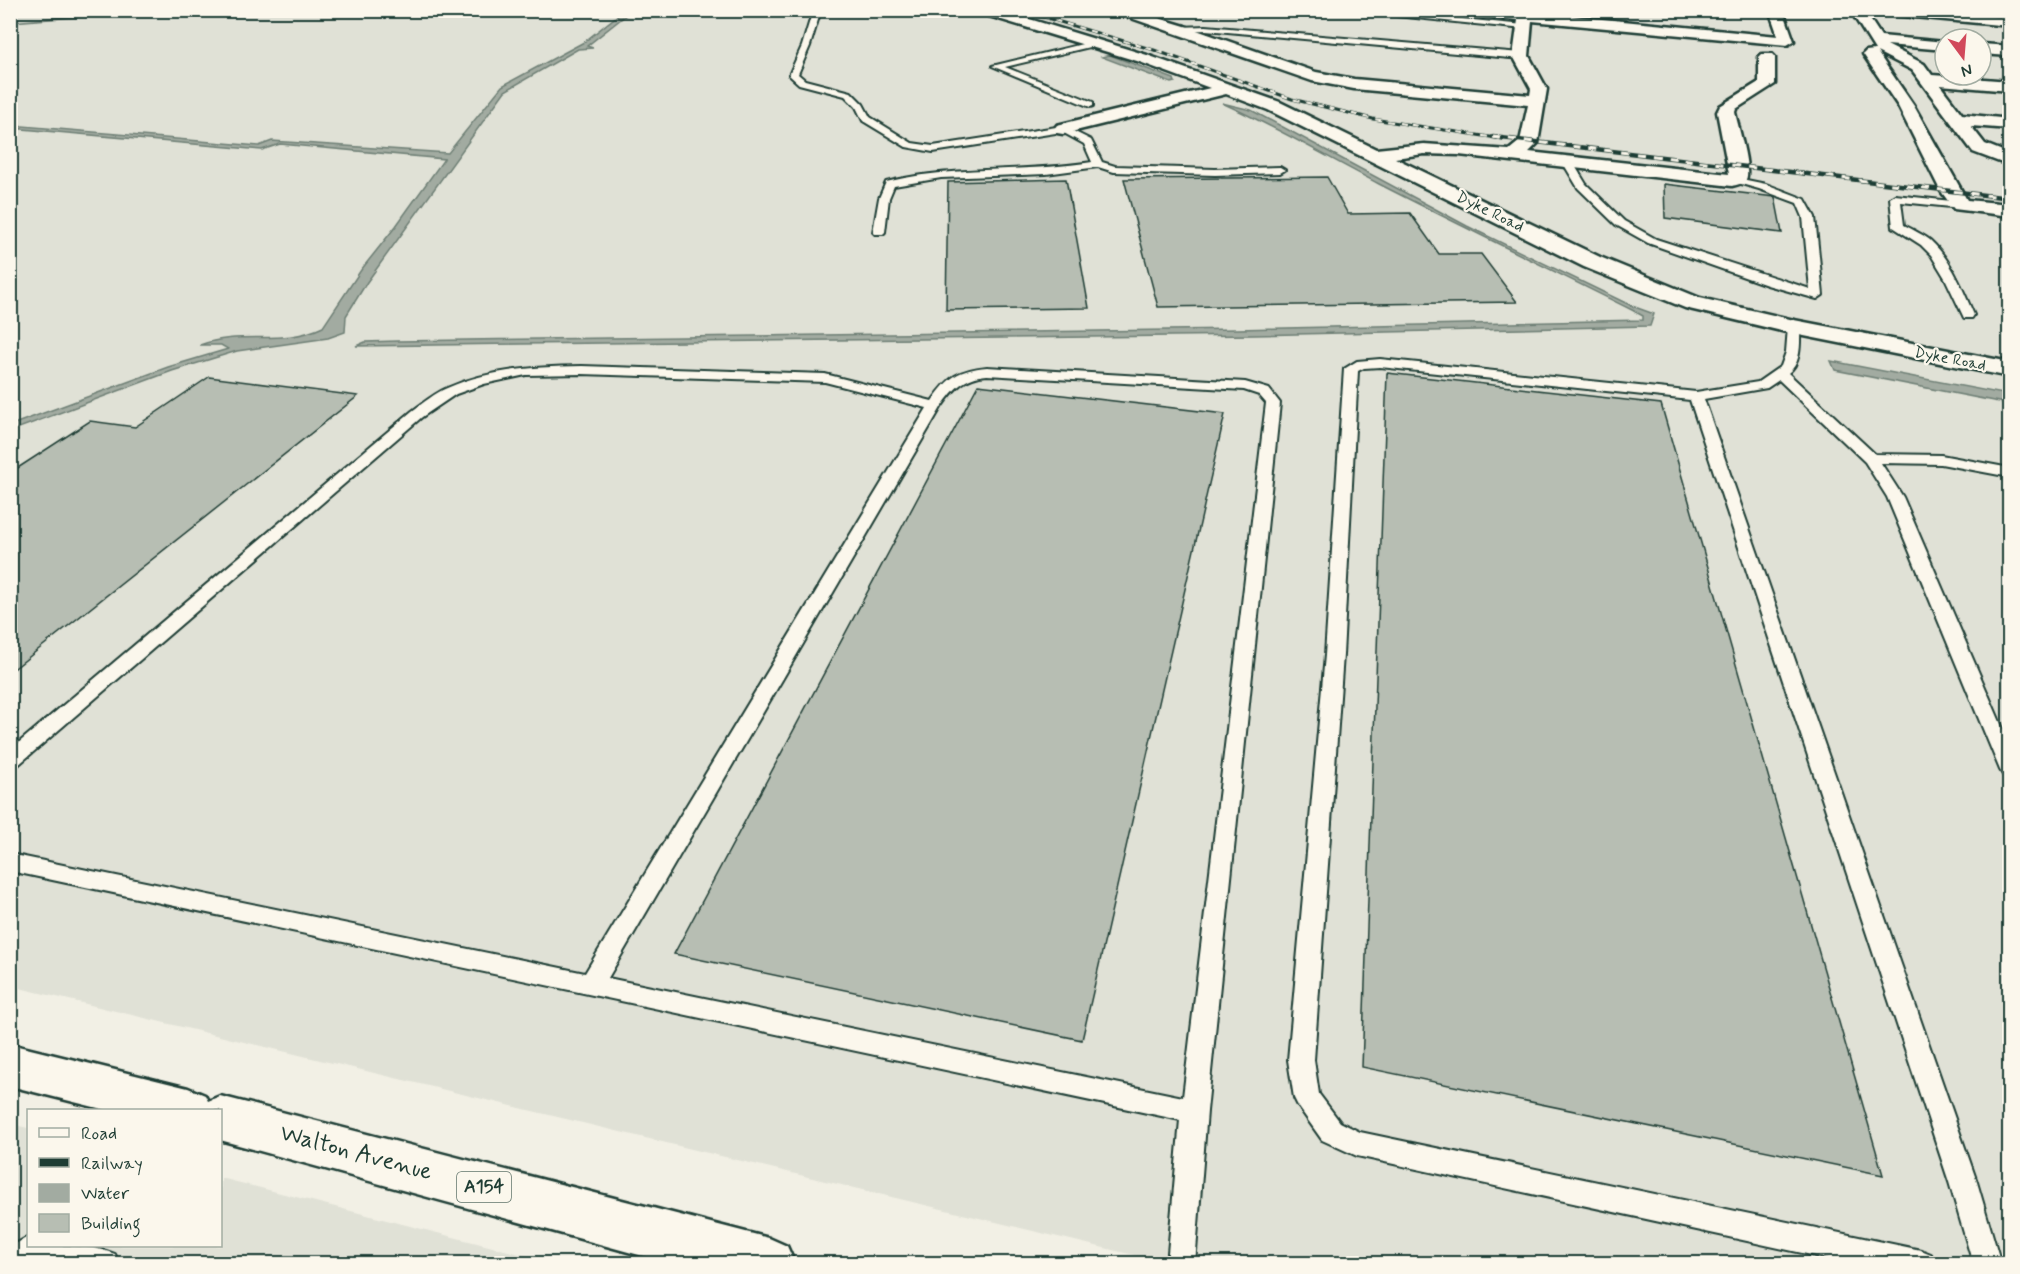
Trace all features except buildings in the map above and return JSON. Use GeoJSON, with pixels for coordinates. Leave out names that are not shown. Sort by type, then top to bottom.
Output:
{"type":"FeatureCollection","features":[{"type":"Feature","properties":{"kind":"street","name":"Dyke Road"},"geometry":{"type":"LineString","coordinates":[[984,10],[1095,43],[1301,117],[1592,262],[1694,303],[1794,327],[2010,370]]}},
{"type":"Feature","properties":{"kind":"street"},"geometry":{"type":"LineString","coordinates":[[1115,10],[1180,29],[1312,76],[1354,84],[1536,101]]}},
{"type":"Feature","properties":{"kind":"street"},"geometry":{"type":"LineString","coordinates":[[1460,10],[1525,22],[1787,41],[1775,18]]}},
{"type":"Feature","properties":{"kind":"street"},"geometry":{"type":"LineString","coordinates":[[1857,10],[1872,46],[1950,190],[1961,205],[2010,210]]}},
{"type":"Feature","properties":{"kind":"street"},"geometry":{"type":"LineString","coordinates":[[1881,10],[2010,22]]}},
{"type":"Feature","properties":{"kind":"street"},"geometry":{"type":"LineString","coordinates":[[1512,157],[1529,143],[1539,89],[1521,56],[1525,22]]}},
{"type":"Feature","properties":{"kind":"street"},"geometry":{"type":"LineString","coordinates":[[1872,46],[1933,46]]}},
{"type":"Feature","properties":{"kind":"street"},"geometry":{"type":"LineString","coordinates":[[1872,46],[1881,48],[1918,67],[1979,148],[2010,161]]}},
{"type":"Feature","properties":{"kind":"street"},"geometry":{"type":"LineString","coordinates":[[1993,50],[2010,51]]}},
{"type":"Feature","properties":{"kind":"street"},"geometry":{"type":"LineString","coordinates":[[1896,56],[1933,59]]}},
{"type":"Feature","properties":{"kind":"street"},"geometry":{"type":"LineString","coordinates":[[1374,155],[1424,149],[1459,150],[1732,180],[1738,178],[1738,167],[1726,112],[1728,106],[1767,84],[1767,57]]}},
{"type":"Feature","properties":{"kind":"street"},"geometry":{"type":"LineString","coordinates":[[1993,64],[2010,65]]}},
{"type":"Feature","properties":{"kind":"street"},"geometry":{"type":"LineString","coordinates":[[1927,78],[2010,86]]}},
{"type":"Feature","properties":{"kind":"street"},"geometry":{"type":"LineString","coordinates":[[1063,129],[1228,89]]}},
{"type":"Feature","properties":{"kind":"street"},"geometry":{"type":"LineString","coordinates":[[1957,119],[2010,124]]}},
{"type":"Feature","properties":{"kind":"street"},"geometry":{"type":"LineString","coordinates":[[10,1065],[184,1109]]}},
{"type":"Feature","properties":{"kind":"street","name":"Walton Avenue"},"geometry":{"type":"LineString","coordinates":[[222,1119],[754,1262]]}},
{"type":"Feature","properties":{"kind":"lane"},"geometry":{"type":"LineString","coordinates":[[818,10],[793,75],[802,82],[848,94],[860,106],[866,118],[909,146],[933,149],[1063,129],[1088,142],[1098,164]]}},
{"type":"Feature","properties":{"kind":"lane"},"geometry":{"type":"LineString","coordinates":[[1340,10],[1525,22]]}},
{"type":"Feature","properties":{"kind":"lane"},"geometry":{"type":"LineString","coordinates":[[1180,29],[1206,28],[1521,56]]}},
{"type":"Feature","properties":{"kind":"lane"},"geometry":{"type":"LineString","coordinates":[[1090,104],[996,66],[1095,43]]}},
{"type":"Feature","properties":{"kind":"lane"},"geometry":{"type":"LineString","coordinates":[[1568,163],[1582,186],[1620,223],[1652,241],[1771,282],[1817,295],[1809,217],[1801,201],[1762,186],[1732,180]]}},
{"type":"Feature","properties":{"kind":"lane"},"geometry":{"type":"LineString","coordinates":[[879,232],[884,198],[890,184],[913,178],[1038,173],[1098,164],[1114,169],[1280,170]]}},
{"type":"Feature","properties":{"kind":"lane"},"geometry":{"type":"LineString","coordinates":[[1961,205],[1895,198],[1899,227],[1926,243],[1933,251],[1948,272],[1968,315]]}},
{"type":"Feature","properties":{"kind":"lane"},"geometry":{"type":"LineString","coordinates":[[1794,327],[1793,351],[1787,368],[1780,373],[1762,385],[1696,396],[1380,363],[1362,364],[1351,369],[1334,656],[1301,1060],[1307,1098],[1331,1131],[1357,1144],[1921,1263]]}},
{"type":"Feature","properties":{"kind":"lane"},"geometry":{"type":"LineString","coordinates":[[10,761],[417,414],[451,392],[480,381],[526,371],[582,370],[825,378],[860,384],[935,406]]}},
{"type":"Feature","properties":{"kind":"lane"},"geometry":{"type":"LineString","coordinates":[[592,983],[935,406],[955,379],[971,372],[987,371],[1245,386],[1264,392],[1274,403],[1194,1111],[1181,1263]]}},
{"type":"Feature","properties":{"kind":"lane"},"geometry":{"type":"LineString","coordinates":[[1780,373],[1871,459],[1895,497],[2010,770]]}},
{"type":"Feature","properties":{"kind":"lane"},"geometry":{"type":"LineString","coordinates":[[1696,396],[1963,1182],[1987,1263]]}},
{"type":"Feature","properties":{"kind":"lane"},"geometry":{"type":"LineString","coordinates":[[1871,459],[1905,456],[1962,460],[2010,473]]}},
{"type":"Feature","properties":{"kind":"lane"},"geometry":{"type":"LineString","coordinates":[[10,862],[1194,1111]]}},
{"type":"Feature","properties":{"kind":"lane"},"geometry":{"type":"LineString","coordinates":[[14,1263],[26,1252],[105,1263]]}},
{"type":"Feature","properties":{"kind":"shaded area"},"geometry":{"type":"Polygon","coordinates":[[[11,11],[2009,11],[2009,1263],[1167,1263],[11,986],[11,11]]]}},
{"type":"Feature","properties":{"kind":"shaded area"},"geometry":{"type":"Polygon","coordinates":[[[10,1124],[27,1128],[27,1247],[222,1247],[222,1178],[555,1263],[11,1263],[10,1124]]]}},
{"type":"Feature","properties":{"kind":"water"},"geometry":{"type":"Polygon","coordinates":[[[132,11],[245,11],[128,13],[11,22],[132,11]]]}},
{"type":"Feature","properties":{"kind":"water"},"geometry":{"type":"Polygon","coordinates":[[[623,11],[631,11],[587,46],[593,48],[578,49],[505,91],[367,282],[346,316],[345,332],[328,338],[237,351],[172,371],[11,431],[11,425],[168,367],[228,349],[221,345],[200,345],[215,340],[292,336],[323,327],[361,270],[444,159],[280,144],[262,150],[11,128],[11,125],[259,146],[272,141],[448,153],[502,86],[584,42],[623,11]]]}},
{"type":"Feature","properties":{"kind":"water"},"geometry":{"type":"Polygon","coordinates":[[[1110,55],[1174,79],[1175,82],[1171,83],[1102,57],[1110,55]]]}},
{"type":"Feature","properties":{"kind":"water"},"geometry":{"type":"Polygon","coordinates":[[[1222,103],[1251,110],[1467,226],[1632,306],[1654,314],[1650,326],[1255,335],[356,346],[365,342],[397,341],[1238,329],[1643,320],[1643,316],[1632,310],[1222,103]]]}},
{"type":"Feature","properties":{"kind":"water"},"geometry":{"type":"Polygon","coordinates":[[[1831,361],[2009,395],[2009,404],[1835,370],[1831,361]]]}},
{"type":"Feature","properties":{"kind":"railway"},"geometry":{"type":"LineString","coordinates":[[1020,10],[1154,50],[1292,99],[1373,119],[1503,139]]}},
{"type":"Feature","properties":{"kind":"railway"},"geometry":{"type":"LineString","coordinates":[[1493,137],[2010,198]]}}]}
